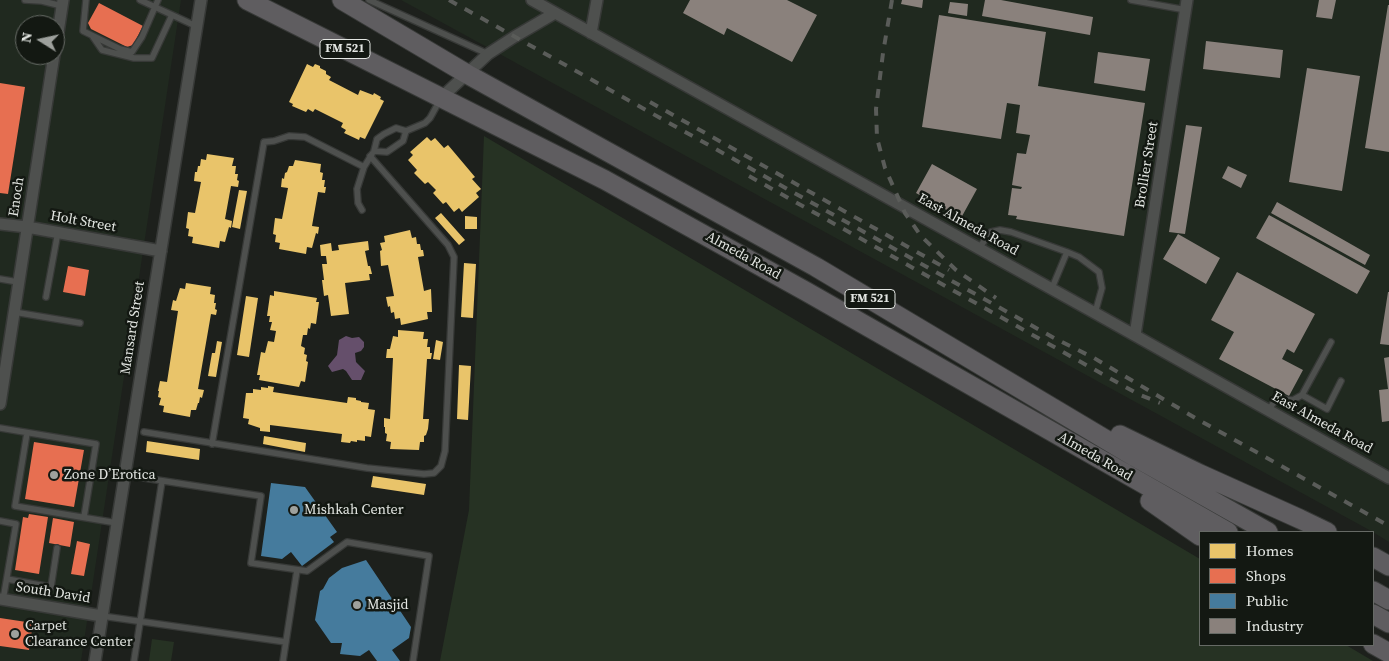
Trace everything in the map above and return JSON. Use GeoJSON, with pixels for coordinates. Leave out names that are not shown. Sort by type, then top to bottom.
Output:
{"type":"FeatureCollection","features":[{"type":"Feature","properties":{"kind":"main road","name":"Almeda Road"},"geometry":{"type":"LineString","coordinates":[[248,0],[605,180],[807,292],[1067,442],[1226,531]]}},
{"type":"Feature","properties":{"kind":"main road","name":"Almeda Road"},"geometry":{"type":"LineString","coordinates":[[342,0],[467,74],[816,267],[1156,469],[1266,531]]}},
{"type":"Feature","properties":{"kind":"main road"},"geometry":{"type":"LineString","coordinates":[[1038,398],[1110,429],[1200,474],[1325,531]]}},
{"type":"Feature","properties":{"kind":"main road"},"geometry":{"type":"LineString","coordinates":[[1067,442],[1199,535]]}},
{"type":"Feature","properties":{"kind":"main road"},"geometry":{"type":"LineString","coordinates":[[1374,558],[1389,566]]}},
{"type":"Feature","properties":{"kind":"main road"},"geometry":{"type":"LineString","coordinates":[[1374,592],[1389,600]]}},
{"type":"Feature","properties":{"kind":"main road"},"geometry":{"type":"LineString","coordinates":[[1374,615],[1389,623]]}},
{"type":"Feature","properties":{"kind":"main road"},"geometry":{"type":"LineString","coordinates":[[1374,644],[1389,652]]}},
{"type":"Feature","properties":{"kind":"street","name":"Mansard Street"},"geometry":{"type":"LineString","coordinates":[[95,661],[201,0]]}},
{"type":"Feature","properties":{"kind":"street","name":"East Almeda Road"},"geometry":{"type":"LineString","coordinates":[[532,0],[1052,288],[1389,478]]}},
{"type":"Feature","properties":{"kind":"street"},"geometry":{"type":"LineString","coordinates":[[591,33],[597,0]]}},
{"type":"Feature","properties":{"kind":"street","name":"Brollier Street"},"geometry":{"type":"LineString","coordinates":[[1135,335],[1186,5]]}},
{"type":"Feature","properties":{"kind":"street"},"geometry":{"type":"LineString","coordinates":[[442,97],[488,54],[555,13]]}},
{"type":"Feature","properties":{"kind":"street","name":"Enoch"},"geometry":{"type":"LineString","coordinates":[[0,404],[3,362],[14,312],[53,65]]}},
{"type":"Feature","properties":{"kind":"street","name":"Holt Street"},"geometry":{"type":"LineString","coordinates":[[0,224],[58,232],[161,251]]}},
{"type":"Feature","properties":{"kind":"street","name":"South David"},"geometry":{"type":"LineString","coordinates":[[2,600],[102,616]]}},
{"type":"Feature","properties":{"kind":"lane"},"geometry":{"type":"LineString","coordinates":[[25,0],[63,3]]}},
{"type":"Feature","properties":{"kind":"lane"},"geometry":{"type":"LineString","coordinates":[[86,0],[83,31],[120,50],[132,52],[142,37],[158,0]]}},
{"type":"Feature","properties":{"kind":"lane"},"geometry":{"type":"LineString","coordinates":[[140,0],[198,27]]}},
{"type":"Feature","properties":{"kind":"lane"},"geometry":{"type":"LineString","coordinates":[[369,0],[488,54]]}},
{"type":"Feature","properties":{"kind":"lane"},"geometry":{"type":"LineString","coordinates":[[1132,0],[1186,5]]}},
{"type":"Feature","properties":{"kind":"lane"},"geometry":{"type":"LineString","coordinates":[[92,36],[102,50],[134,58],[152,58],[172,15]]}},
{"type":"Feature","properties":{"kind":"lane"},"geometry":{"type":"LineString","coordinates":[[362,210],[358,203],[357,189],[364,167],[372,154],[377,139],[396,128],[406,131],[427,121],[442,97]]}},
{"type":"Feature","properties":{"kind":"lane"},"geometry":{"type":"LineString","coordinates":[[372,154],[387,152],[402,141],[406,131]]}},
{"type":"Feature","properties":{"kind":"lane"},"geometry":{"type":"LineString","coordinates":[[212,444],[264,142],[289,136],[305,137],[364,167]]}},
{"type":"Feature","properties":{"kind":"lane"},"geometry":{"type":"LineString","coordinates":[[144,432],[367,468],[424,474],[434,472],[441,466],[445,450],[454,257],[448,245],[372,154]]}},
{"type":"Feature","properties":{"kind":"lane"},"geometry":{"type":"LineString","coordinates":[[979,248],[991,232],[1000,230],[1011,232],[1079,257],[1099,272],[1102,288],[1096,313]]}},
{"type":"Feature","properties":{"kind":"lane"},"geometry":{"type":"LineString","coordinates":[[46,297],[58,232]]}},
{"type":"Feature","properties":{"kind":"lane"},"geometry":{"type":"LineString","coordinates":[[1052,288],[1067,252]]}},
{"type":"Feature","properties":{"kind":"lane"},"geometry":{"type":"LineString","coordinates":[[0,279],[18,282]]}},
{"type":"Feature","properties":{"kind":"lane"},"geometry":{"type":"LineString","coordinates":[[14,312],[80,323]]}},
{"type":"Feature","properties":{"kind":"lane"},"geometry":{"type":"LineString","coordinates":[[1268,411],[1276,399],[1293,400],[1302,395],[1331,342]]}},
{"type":"Feature","properties":{"kind":"lane"},"geometry":{"type":"LineString","coordinates":[[1302,395],[1327,409],[1341,382]]}},
{"type":"Feature","properties":{"kind":"lane"},"geometry":{"type":"LineString","coordinates":[[0,428],[96,444],[84,517]]}},
{"type":"Feature","properties":{"kind":"lane"},"geometry":{"type":"LineString","coordinates":[[27,433],[15,506],[117,523]]}},
{"type":"Feature","properties":{"kind":"lane"},"geometry":{"type":"LineString","coordinates":[[125,475],[261,496],[251,563],[307,571],[347,542],[429,556],[413,661]]}},
{"type":"Feature","properties":{"kind":"lane"},"geometry":{"type":"LineString","coordinates":[[134,661],[162,481]]}},
{"type":"Feature","properties":{"kind":"lane"},"geometry":{"type":"LineString","coordinates":[[0,521],[16,524],[2,600]]}},
{"type":"Feature","properties":{"kind":"lane"},"geometry":{"type":"LineString","coordinates":[[7,579],[51,587],[58,548]]}},
{"type":"Feature","properties":{"kind":"lane"},"geometry":{"type":"LineString","coordinates":[[283,661],[297,570]]}},
{"type":"Feature","properties":{"kind":"lane"},"geometry":{"type":"LineString","coordinates":[[102,616],[286,642]]}},
{"type":"Feature","properties":{"kind":"shaded area"},"geometry":{"type":"Polygon","coordinates":[[[0,0],[181,0],[81,661],[0,661],[0,0]]]}},
{"type":"Feature","properties":{"kind":"shaded area"},"geometry":{"type":"Polygon","coordinates":[[[401,0],[1389,0],[1389,542],[401,0]]]}},
{"type":"Feature","properties":{"kind":"shaded area"},"geometry":{"type":"Polygon","coordinates":[[[484,136],[1199,558],[1199,646],[1348,646],[1373,661],[440,661],[469,510],[484,136]]]}},
{"type":"Feature","properties":{"kind":"shaded area"},"geometry":{"type":"Polygon","coordinates":[[[346,336],[352,338],[359,337],[364,342],[364,347],[361,351],[355,353],[356,362],[365,371],[361,380],[352,380],[343,369],[332,372],[328,366],[337,355],[339,340],[346,336]]]}},
{"type":"Feature","properties":{"kind":"shaded area"},"geometry":{"type":"Polygon","coordinates":[[[152,639],[174,642],[171,661],[149,661],[152,639]]]}},
{"type":"Feature","properties":{"kind":"building: Homes"},"geometry":{"type":"Polygon","coordinates":[[[307,64],[313,67],[315,64],[320,66],[331,77],[329,80],[358,95],[360,90],[373,95],[374,93],[381,97],[380,99],[384,101],[365,139],[360,137],[359,140],[344,133],[346,130],[341,127],[343,123],[315,109],[313,112],[308,109],[306,112],[292,106],[293,104],[289,102],[307,64]]]}},
{"type":"Feature","properties":{"kind":"building: Homes"},"geometry":{"type":"Polygon","coordinates":[[[427,137],[431,141],[435,138],[444,148],[448,145],[475,177],[472,179],[481,189],[476,193],[479,197],[462,212],[459,208],[454,212],[446,202],[443,204],[433,193],[436,190],[428,182],[425,184],[414,173],[417,170],[408,160],[413,155],[410,152],[427,137]]]}},
{"type":"Feature","properties":{"kind":"building: Homes"},"geometry":{"type":"Polygon","coordinates":[[[207,154],[234,158],[232,166],[236,166],[235,174],[238,174],[237,180],[239,181],[238,187],[231,186],[225,219],[232,221],[231,228],[229,227],[225,242],[220,241],[219,248],[192,243],[193,237],[188,236],[189,229],[186,228],[188,212],[195,213],[201,182],[194,181],[195,172],[197,172],[198,166],[200,166],[201,159],[206,160],[207,154]]]}},
{"type":"Feature","properties":{"kind":"building: Homes"},"geometry":{"type":"Polygon","coordinates":[[[295,160],[321,164],[320,172],[323,173],[322,180],[325,180],[324,187],[326,187],[325,193],[318,192],[312,226],[319,227],[318,234],[316,233],[312,248],[307,247],[306,254],[279,249],[280,243],[275,242],[276,235],[273,234],[275,218],[282,219],[288,188],[281,187],[282,178],[284,179],[289,166],[293,166],[295,160]]]}},
{"type":"Feature","properties":{"kind":"building: Homes"},"geometry":{"type":"Polygon","coordinates":[[[239,190],[247,191],[240,229],[232,227],[239,190]]]}},
{"type":"Feature","properties":{"kind":"building: Homes"},"geometry":{"type":"Polygon","coordinates":[[[441,213],[465,240],[459,245],[435,218],[441,213]]]}},
{"type":"Feature","properties":{"kind":"building: Homes"},"geometry":{"type":"Polygon","coordinates":[[[465,216],[477,217],[477,229],[465,229],[465,216]]]}},
{"type":"Feature","properties":{"kind":"building: Homes"},"geometry":{"type":"Polygon","coordinates":[[[410,230],[412,238],[416,237],[417,244],[420,244],[421,250],[423,250],[424,256],[418,257],[424,291],[431,289],[432,312],[427,312],[428,319],[401,325],[400,318],[395,319],[394,312],[391,313],[390,306],[388,307],[386,297],[394,296],[388,265],[381,266],[380,251],[382,250],[380,243],[385,242],[384,236],[410,230]]]}},
{"type":"Feature","properties":{"kind":"building: Homes"},"geometry":{"type":"Polygon","coordinates":[[[368,241],[369,250],[365,251],[372,274],[369,274],[370,280],[345,283],[349,314],[331,316],[328,295],[324,296],[322,280],[324,280],[322,264],[327,264],[326,256],[321,256],[320,245],[331,243],[332,251],[339,250],[338,245],[368,241]]]}},
{"type":"Feature","properties":{"kind":"building: Homes"},"geometry":{"type":"Polygon","coordinates":[[[464,263],[476,264],[473,318],[461,317],[464,263]]]}},
{"type":"Feature","properties":{"kind":"building: Homes"},"geometry":{"type":"Polygon","coordinates":[[[186,283],[211,287],[210,294],[215,295],[214,303],[216,303],[215,309],[217,310],[216,315],[211,314],[198,389],[204,390],[202,398],[200,397],[196,410],[191,410],[190,417],[163,412],[164,406],[159,405],[161,398],[158,397],[160,381],[167,382],[178,311],[171,310],[173,300],[176,301],[180,288],[185,289],[186,283]]]}},
{"type":"Feature","properties":{"kind":"building: Homes"},"geometry":{"type":"Polygon","coordinates":[[[274,291],[317,298],[316,302],[319,302],[316,324],[311,323],[307,335],[303,335],[301,346],[305,348],[304,354],[307,355],[306,361],[308,362],[305,382],[301,381],[299,387],[259,380],[260,375],[257,375],[261,352],[265,353],[268,341],[274,342],[276,331],[270,330],[272,322],[269,322],[270,316],[267,316],[270,295],[274,296],[274,291]]]}},
{"type":"Feature","properties":{"kind":"building: Homes"},"geometry":{"type":"Polygon","coordinates":[[[246,296],[258,298],[249,357],[237,355],[246,296]]]}},
{"type":"Feature","properties":{"kind":"building: Homes"},"geometry":{"type":"Polygon","coordinates":[[[398,330],[424,332],[423,339],[428,339],[427,347],[430,347],[430,353],[432,353],[431,359],[427,359],[423,419],[429,419],[428,429],[424,436],[424,442],[420,442],[419,450],[390,449],[391,442],[386,441],[387,434],[385,433],[384,418],[390,419],[393,358],[386,358],[387,349],[390,349],[393,336],[398,337],[398,330]]]}},
{"type":"Feature","properties":{"kind":"building: Homes"},"geometry":{"type":"Polygon","coordinates":[[[436,340],[443,342],[440,360],[433,359],[436,340]]]}},
{"type":"Feature","properties":{"kind":"building: Homes"},"geometry":{"type":"Polygon","coordinates":[[[217,341],[222,342],[216,377],[208,376],[212,353],[215,353],[217,341]]]}},
{"type":"Feature","properties":{"kind":"building: Homes"},"geometry":{"type":"Polygon","coordinates":[[[459,365],[471,366],[468,420],[457,419],[459,365]]]}},
{"type":"Feature","properties":{"kind":"building: Homes"},"geometry":{"type":"Polygon","coordinates":[[[268,386],[274,387],[273,392],[347,403],[348,397],[369,403],[368,409],[375,410],[371,437],[365,436],[365,441],[357,440],[357,442],[351,441],[350,443],[341,442],[342,434],[270,425],[270,432],[260,431],[260,428],[248,424],[249,419],[243,418],[246,393],[253,393],[253,389],[261,390],[261,387],[268,388],[268,386]]]}},
{"type":"Feature","properties":{"kind":"building: Homes"},"geometry":{"type":"Polygon","coordinates":[[[264,436],[306,443],[305,452],[263,444],[264,436]]]}},
{"type":"Feature","properties":{"kind":"building: Homes"},"geometry":{"type":"Polygon","coordinates":[[[147,441],[200,449],[199,460],[146,452],[147,441]]]}},
{"type":"Feature","properties":{"kind":"building: Homes"},"geometry":{"type":"Polygon","coordinates":[[[373,476],[426,484],[424,495],[371,487],[373,476]]]}},
{"type":"Feature","properties":{"kind":"building: Shops"},"geometry":{"type":"Polygon","coordinates":[[[99,3],[143,26],[133,45],[127,47],[91,29],[88,23],[99,3]]]}},
{"type":"Feature","properties":{"kind":"building: Shops"},"geometry":{"type":"Polygon","coordinates":[[[0,83],[25,87],[8,194],[0,193],[0,83]]]}},
{"type":"Feature","properties":{"kind":"building: Shops"},"geometry":{"type":"Polygon","coordinates":[[[68,266],[89,270],[85,296],[63,292],[68,266]]]}},
{"type":"Feature","properties":{"kind":"building: Shops","name":"Zone D’Erotica"},"geometry":{"type":"Polygon","coordinates":[[[34,442],[84,450],[74,507],[25,499],[34,442]]]}},
{"type":"Feature","properties":{"kind":"building: Shops"},"geometry":{"type":"Polygon","coordinates":[[[29,514],[48,517],[39,574],[15,570],[23,517],[28,518],[29,514]]]}},
{"type":"Feature","properties":{"kind":"building: Shops"},"geometry":{"type":"Polygon","coordinates":[[[53,518],[74,522],[70,547],[49,543],[53,518]]]}},
{"type":"Feature","properties":{"kind":"building: Shops"},"geometry":{"type":"Polygon","coordinates":[[[77,541],[90,544],[84,576],[71,574],[77,541]]]}},
{"type":"Feature","properties":{"kind":"building: Shops","name":"Carpet Clearance Center"},"geometry":{"type":"Polygon","coordinates":[[[0,618],[33,623],[29,650],[0,646],[0,618]]]}},
{"type":"Feature","properties":{"kind":"building: Public","name":"Mishkah Center"},"geometry":{"type":"Polygon","coordinates":[[[271,483],[305,487],[337,532],[330,537],[334,542],[302,566],[291,552],[282,559],[261,556],[271,483]]]}},
{"type":"Feature","properties":{"kind":"building: Public","name":"Masjid"},"geometry":{"type":"Polygon","coordinates":[[[366,560],[411,627],[409,638],[392,650],[400,661],[377,661],[369,650],[360,656],[340,654],[342,643],[331,643],[315,620],[320,591],[329,578],[342,568],[366,560]]]}},
{"type":"Feature","properties":{"kind":"building: Industry"},"geometry":{"type":"Polygon","coordinates":[[[690,0],[787,0],[817,15],[792,62],[727,28],[724,35],[683,13],[690,0]]]}},
{"type":"Feature","properties":{"kind":"building: Industry"},"geometry":{"type":"Polygon","coordinates":[[[902,0],[923,0],[922,8],[901,4],[902,0]]]}},
{"type":"Feature","properties":{"kind":"building: Industry"},"geometry":{"type":"Polygon","coordinates":[[[985,0],[1001,0],[1093,17],[1090,35],[982,16],[985,0]]]}},
{"type":"Feature","properties":{"kind":"building: Industry"},"geometry":{"type":"Polygon","coordinates":[[[1319,0],[1336,0],[1332,19],[1316,17],[1319,0]]]}},
{"type":"Feature","properties":{"kind":"building: Industry"},"geometry":{"type":"Polygon","coordinates":[[[950,2],[968,4],[967,16],[948,13],[950,2]]]}},
{"type":"Feature","properties":{"kind":"building: Industry"},"geometry":{"type":"Polygon","coordinates":[[[1389,5],[1389,152],[1365,148],[1389,5]]]}},
{"type":"Feature","properties":{"kind":"building: Industry"},"geometry":{"type":"Polygon","coordinates":[[[939,15],[1046,32],[1038,86],[1145,103],[1124,236],[1016,219],[1017,216],[1008,215],[1012,188],[1021,189],[1022,187],[1012,185],[1017,153],[1026,154],[1030,135],[1016,133],[1020,105],[1007,103],[1001,139],[922,127],[939,15]]]}},
{"type":"Feature","properties":{"kind":"building: Industry"},"geometry":{"type":"Polygon","coordinates":[[[1206,41],[1283,50],[1280,78],[1203,69],[1206,41]]]}},
{"type":"Feature","properties":{"kind":"building: Industry"},"geometry":{"type":"Polygon","coordinates":[[[1098,52],[1150,59],[1145,91],[1094,83],[1098,52]]]}},
{"type":"Feature","properties":{"kind":"building: Industry"},"geometry":{"type":"Polygon","coordinates":[[[1307,68],[1360,76],[1342,191],[1289,182],[1307,68]]]}},
{"type":"Feature","properties":{"kind":"building: Industry"},"geometry":{"type":"Polygon","coordinates":[[[1186,125],[1202,127],[1185,234],[1169,232],[1186,125]]]}},
{"type":"Feature","properties":{"kind":"building: Industry"},"geometry":{"type":"Polygon","coordinates":[[[932,164],[977,189],[961,218],[916,193],[932,164]]]}},
{"type":"Feature","properties":{"kind":"building: Industry"},"geometry":{"type":"Polygon","coordinates":[[[1228,166],[1247,175],[1241,188],[1222,178],[1228,166]]]}},
{"type":"Feature","properties":{"kind":"building: Industry"},"geometry":{"type":"Polygon","coordinates":[[[1277,202],[1370,255],[1365,265],[1271,213],[1277,202]]]}},
{"type":"Feature","properties":{"kind":"building: Industry"},"geometry":{"type":"Polygon","coordinates":[[[1269,215],[1370,271],[1357,294],[1256,238],[1269,215]]]}},
{"type":"Feature","properties":{"kind":"building: Industry"},"geometry":{"type":"Polygon","coordinates":[[[1178,234],[1220,258],[1206,284],[1163,259],[1178,234]]]}},
{"type":"Feature","properties":{"kind":"building: Industry"},"geometry":{"type":"Polygon","coordinates":[[[1237,272],[1315,314],[1294,353],[1287,349],[1282,359],[1303,370],[1289,396],[1219,359],[1234,332],[1211,320],[1237,272]]]}},
{"type":"Feature","properties":{"kind":"building: Industry"},"geometry":{"type":"Polygon","coordinates":[[[1389,292],[1389,345],[1380,344],[1389,292]]]}},
{"type":"Feature","properties":{"kind":"building: Industry"},"geometry":{"type":"Polygon","coordinates":[[[1389,357],[1389,421],[1382,422],[1379,390],[1388,389],[1384,358],[1389,357]]]}},
{"type":"Feature","properties":{"kind":"railway"},"geometry":{"type":"LineString","coordinates":[[449,0],[1054,338],[1094,358],[1197,419],[1389,526]]}},
{"type":"Feature","properties":{"kind":"railway"},"geometry":{"type":"LineString","coordinates":[[892,0],[876,109],[877,138],[885,168],[905,213],[921,236],[956,270],[996,298]]}},
{"type":"Feature","properties":{"kind":"railway"},"geometry":{"type":"LineString","coordinates":[[650,102],[949,270]]}},
{"type":"Feature","properties":{"kind":"railway"},"geometry":{"type":"LineString","coordinates":[[749,176],[1138,394],[1160,403]]}},
{"type":"Feature","properties":{"kind":"place","name":"Zone D’Erotica"},"geometry":{"type":"Point","coordinates":[54,475]}},
{"type":"Feature","properties":{"kind":"place","name":"Mishkah Center"},"geometry":{"type":"Point","coordinates":[294,510]}},
{"type":"Feature","properties":{"kind":"place","name":"Masjid"},"geometry":{"type":"Point","coordinates":[357,605]}},
{"type":"Feature","properties":{"kind":"place","name":"Carpet Clearance Center"},"geometry":{"type":"Point","coordinates":[15,634]}}]}
